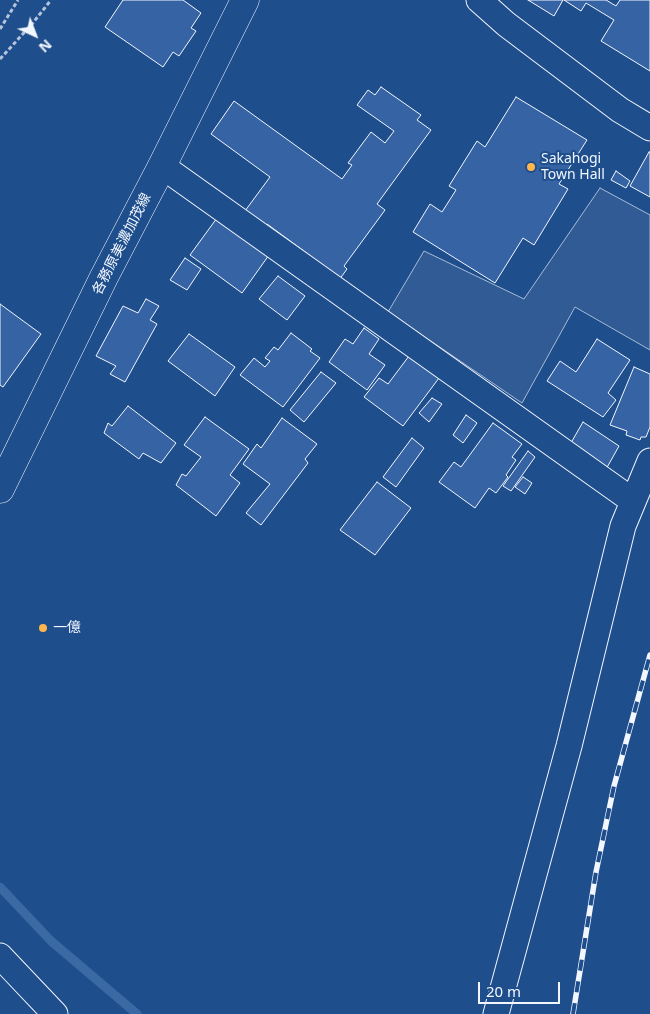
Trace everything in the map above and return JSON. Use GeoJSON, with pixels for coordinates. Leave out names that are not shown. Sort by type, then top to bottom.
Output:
{"type":"FeatureCollection","features":[{"type":"Feature","properties":{"kind":"main road","name":"各務原美濃加茂線"},"geometry":{"type":"LineString","coordinates":[[0,489],[104,276],[162,166],[245,0]]}},
{"type":"Feature","properties":{"kind":"street"},"geometry":{"type":"LineString","coordinates":[[479,0],[506,24],[620,110],[650,128]]}},
{"type":"Feature","properties":{"kind":"street"},"geometry":{"type":"LineString","coordinates":[[162,166],[633,500]]}},
{"type":"Feature","properties":{"kind":"street"},"geometry":{"type":"LineString","coordinates":[[496,1014],[566,755],[623,526],[650,462]]}},
{"type":"Feature","properties":{"kind":"street"},"geometry":{"type":"LineString","coordinates":[[0,956],[55,1014]]}},
{"type":"Feature","properties":{"kind":"path"},"geometry":{"type":"LineString","coordinates":[[0,29],[18,0]]}},
{"type":"Feature","properties":{"kind":"path"},"geometry":{"type":"LineString","coordinates":[[0,59],[51,0]]}},
{"type":"Feature","properties":{"kind":"shaded area"},"geometry":{"type":"Polygon","coordinates":[[[600,188],[650,215],[650,350],[575,307],[522,403],[388,312],[424,251],[524,299],[600,188]]]}},
{"type":"Feature","properties":{"kind":"building"},"geometry":{"type":"Polygon","coordinates":[[[123,0],[183,0],[201,13],[191,28],[196,31],[179,56],[173,52],[163,67],[105,27],[123,0]]]}},
{"type":"Feature","properties":{"kind":"building"},"geometry":{"type":"Polygon","coordinates":[[[528,0],[563,0],[554,16],[528,0]]]}},
{"type":"Feature","properties":{"kind":"building"},"geometry":{"type":"Polygon","coordinates":[[[564,0],[606,0],[616,6],[620,0],[650,0],[650,71],[601,41],[614,20],[586,3],[581,11],[564,0]]]}},
{"type":"Feature","properties":{"kind":"building"},"geometry":{"type":"Polygon","coordinates":[[[381,87],[421,115],[417,120],[431,130],[377,204],[385,210],[344,266],[347,269],[339,280],[320,263],[267,224],[263,230],[242,215],[270,177],[211,134],[234,101],[342,179],[352,165],[348,163],[371,132],[385,143],[394,131],[357,105],[368,90],[375,95],[381,87]]]}},
{"type":"Feature","properties":{"kind":"building"},"geometry":{"type":"Polygon","coordinates":[[[516,97],[587,140],[559,184],[568,189],[534,245],[523,238],[495,283],[413,232],[430,204],[442,212],[456,190],[449,186],[477,141],[485,147],[516,97]]]}},
{"type":"Feature","properties":{"kind":"building"},"geometry":{"type":"Polygon","coordinates":[[[650,152],[650,197],[630,186],[650,152]]]}},
{"type":"Feature","properties":{"kind":"building"},"geometry":{"type":"Polygon","coordinates":[[[616,171],[630,181],[626,188],[611,180],[616,171]]]}},
{"type":"Feature","properties":{"kind":"building"},"geometry":{"type":"Polygon","coordinates":[[[217,218],[269,255],[242,293],[190,255],[217,218]]]}},
{"type":"Feature","properties":{"kind":"building"},"geometry":{"type":"Polygon","coordinates":[[[185,258],[201,269],[187,290],[170,280],[185,258]]]}},
{"type":"Feature","properties":{"kind":"building"},"geometry":{"type":"Polygon","coordinates":[[[278,276],[305,296],[287,320],[259,299],[278,276]]]}},
{"type":"Feature","properties":{"kind":"building"},"geometry":{"type":"Polygon","coordinates":[[[146,299],[159,306],[150,320],[157,324],[125,382],[110,374],[116,366],[96,356],[123,306],[138,313],[146,299]]]}},
{"type":"Feature","properties":{"kind":"building"},"geometry":{"type":"Polygon","coordinates":[[[0,304],[41,334],[3,387],[0,385],[0,304]]]}},
{"type":"Feature","properties":{"kind":"building"},"geometry":{"type":"Polygon","coordinates":[[[364,328],[379,339],[369,354],[385,365],[367,390],[329,362],[345,339],[353,344],[364,328]]]}},
{"type":"Feature","properties":{"kind":"building"},"geometry":{"type":"Polygon","coordinates":[[[291,333],[312,349],[310,351],[320,358],[283,407],[240,375],[254,358],[265,367],[270,361],[265,358],[274,347],[278,350],[291,333]]]}},
{"type":"Feature","properties":{"kind":"building"},"geometry":{"type":"Polygon","coordinates":[[[189,334],[235,367],[215,396],[168,361],[189,334]]]}},
{"type":"Feature","properties":{"kind":"building"},"geometry":{"type":"Polygon","coordinates":[[[597,339],[630,360],[608,393],[616,400],[603,417],[547,381],[560,361],[576,372],[597,339]]]}},
{"type":"Feature","properties":{"kind":"building"},"geometry":{"type":"Polygon","coordinates":[[[409,356],[439,378],[403,426],[364,397],[379,378],[388,384],[409,356]]]}},
{"type":"Feature","properties":{"kind":"building"},"geometry":{"type":"Polygon","coordinates":[[[634,367],[650,374],[650,427],[646,437],[641,437],[640,440],[626,435],[627,431],[610,425],[634,367]]]}},
{"type":"Feature","properties":{"kind":"building"},"geometry":{"type":"Polygon","coordinates":[[[321,372],[336,383],[304,422],[290,410],[321,372]]]}},
{"type":"Feature","properties":{"kind":"building"},"geometry":{"type":"Polygon","coordinates":[[[432,398],[442,404],[429,422],[419,413],[432,398]]]}},
{"type":"Feature","properties":{"kind":"building"},"geometry":{"type":"Polygon","coordinates":[[[128,406],[176,443],[161,463],[143,453],[139,459],[104,433],[108,423],[112,426],[128,406]]]}},
{"type":"Feature","properties":{"kind":"building"},"geometry":{"type":"Polygon","coordinates":[[[466,415],[477,423],[463,443],[453,435],[466,415]]]}},
{"type":"Feature","properties":{"kind":"building"},"geometry":{"type":"Polygon","coordinates":[[[205,417],[249,449],[230,475],[240,483],[216,516],[176,485],[182,474],[186,476],[201,457],[184,445],[205,417]]]}},
{"type":"Feature","properties":{"kind":"building"},"geometry":{"type":"Polygon","coordinates":[[[282,418],[317,444],[305,459],[308,463],[261,525],[246,513],[270,484],[243,464],[257,444],[261,448],[282,418]]]}},
{"type":"Feature","properties":{"kind":"building"},"geometry":{"type":"Polygon","coordinates":[[[583,422],[619,446],[605,471],[568,448],[583,422]]]}},
{"type":"Feature","properties":{"kind":"building"},"geometry":{"type":"Polygon","coordinates":[[[493,423],[522,444],[512,457],[516,460],[506,475],[508,477],[496,493],[489,488],[475,508],[439,482],[454,462],[461,467],[493,423]]]}},
{"type":"Feature","properties":{"kind":"building"},"geometry":{"type":"Polygon","coordinates":[[[412,438],[424,448],[396,487],[383,477],[412,438]]]}},
{"type":"Feature","properties":{"kind":"building"},"geometry":{"type":"Polygon","coordinates":[[[528,451],[535,457],[511,491],[503,486],[528,451]]]}},
{"type":"Feature","properties":{"kind":"building"},"geometry":{"type":"Polygon","coordinates":[[[523,477],[532,483],[525,494],[515,487],[523,477]]]}},
{"type":"Feature","properties":{"kind":"building"},"geometry":{"type":"Polygon","coordinates":[[[377,482],[411,508],[375,555],[340,530],[377,482]]]}},
{"type":"Feature","properties":{"kind":"waterway"},"geometry":{"type":"LineString","coordinates":[[0,887],[51,941],[137,1014]]}},
{"type":"Feature","properties":{"kind":"railway"},"geometry":{"type":"LineString","coordinates":[[573,1014],[596,872],[614,786],[650,655]]}},
{"type":"Feature","properties":{"kind":"place","name":"Sakahogi Town Hall"},"geometry":{"type":"Point","coordinates":[531,167]}},
{"type":"Feature","properties":{"kind":"place","name":"一億"},"geometry":{"type":"Point","coordinates":[43,628]}}]}
